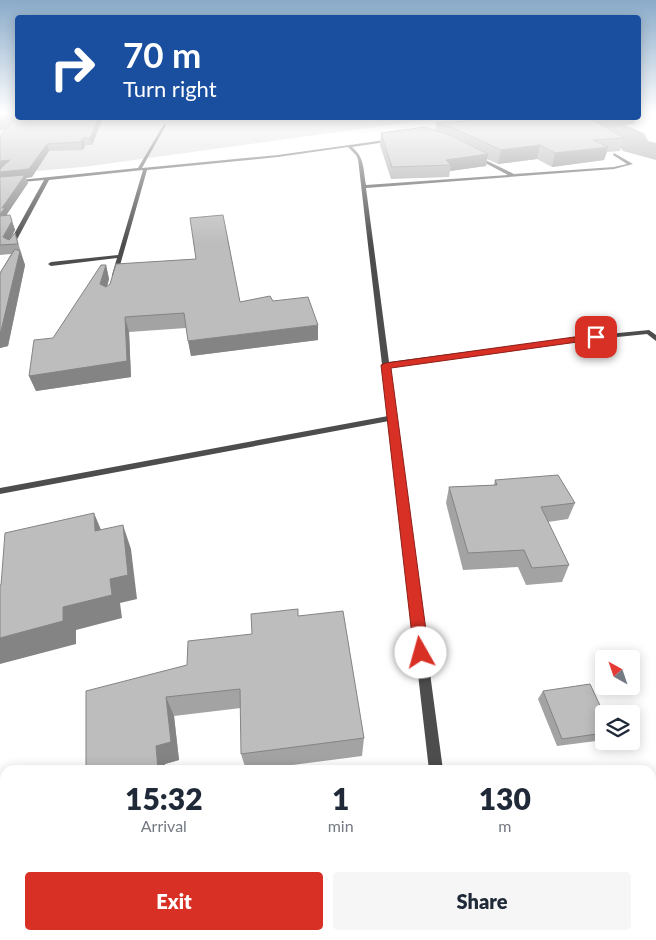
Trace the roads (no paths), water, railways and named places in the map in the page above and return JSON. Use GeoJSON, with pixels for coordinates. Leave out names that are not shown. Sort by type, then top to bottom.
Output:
{"type":"FeatureCollection","features":[{"type":"Feature","properties":{"kind":"street"},"geometry":{"type":"LineString","coordinates":[[114,281],[142,170],[149,157]]}},
{"type":"Feature","properties":{"kind":"street"},"geometry":{"type":"LineString","coordinates":[[0,183],[270,157]]}},
{"type":"Feature","properties":{"kind":"street"},"geometry":{"type":"LineString","coordinates":[[358,157],[435,765]]}},
{"type":"Feature","properties":{"kind":"street"},"geometry":{"type":"LineString","coordinates":[[476,157],[512,176]]}},
{"type":"Feature","properties":{"kind":"street"},"geometry":{"type":"LineString","coordinates":[[363,187],[614,168],[631,164],[619,157]]}},
{"type":"Feature","properties":{"kind":"street"},"geometry":{"type":"LineString","coordinates":[[11,246],[47,179]]}},
{"type":"Feature","properties":{"kind":"street"},"geometry":{"type":"LineString","coordinates":[[51,264],[120,256]]}},
{"type":"Feature","properties":{"kind":"street"},"geometry":{"type":"LineString","coordinates":[[386,365],[578,339],[649,332],[656,338]]}},
{"type":"Feature","properties":{"kind":"street"},"geometry":{"type":"LineString","coordinates":[[0,491],[392,418]]}}]}
